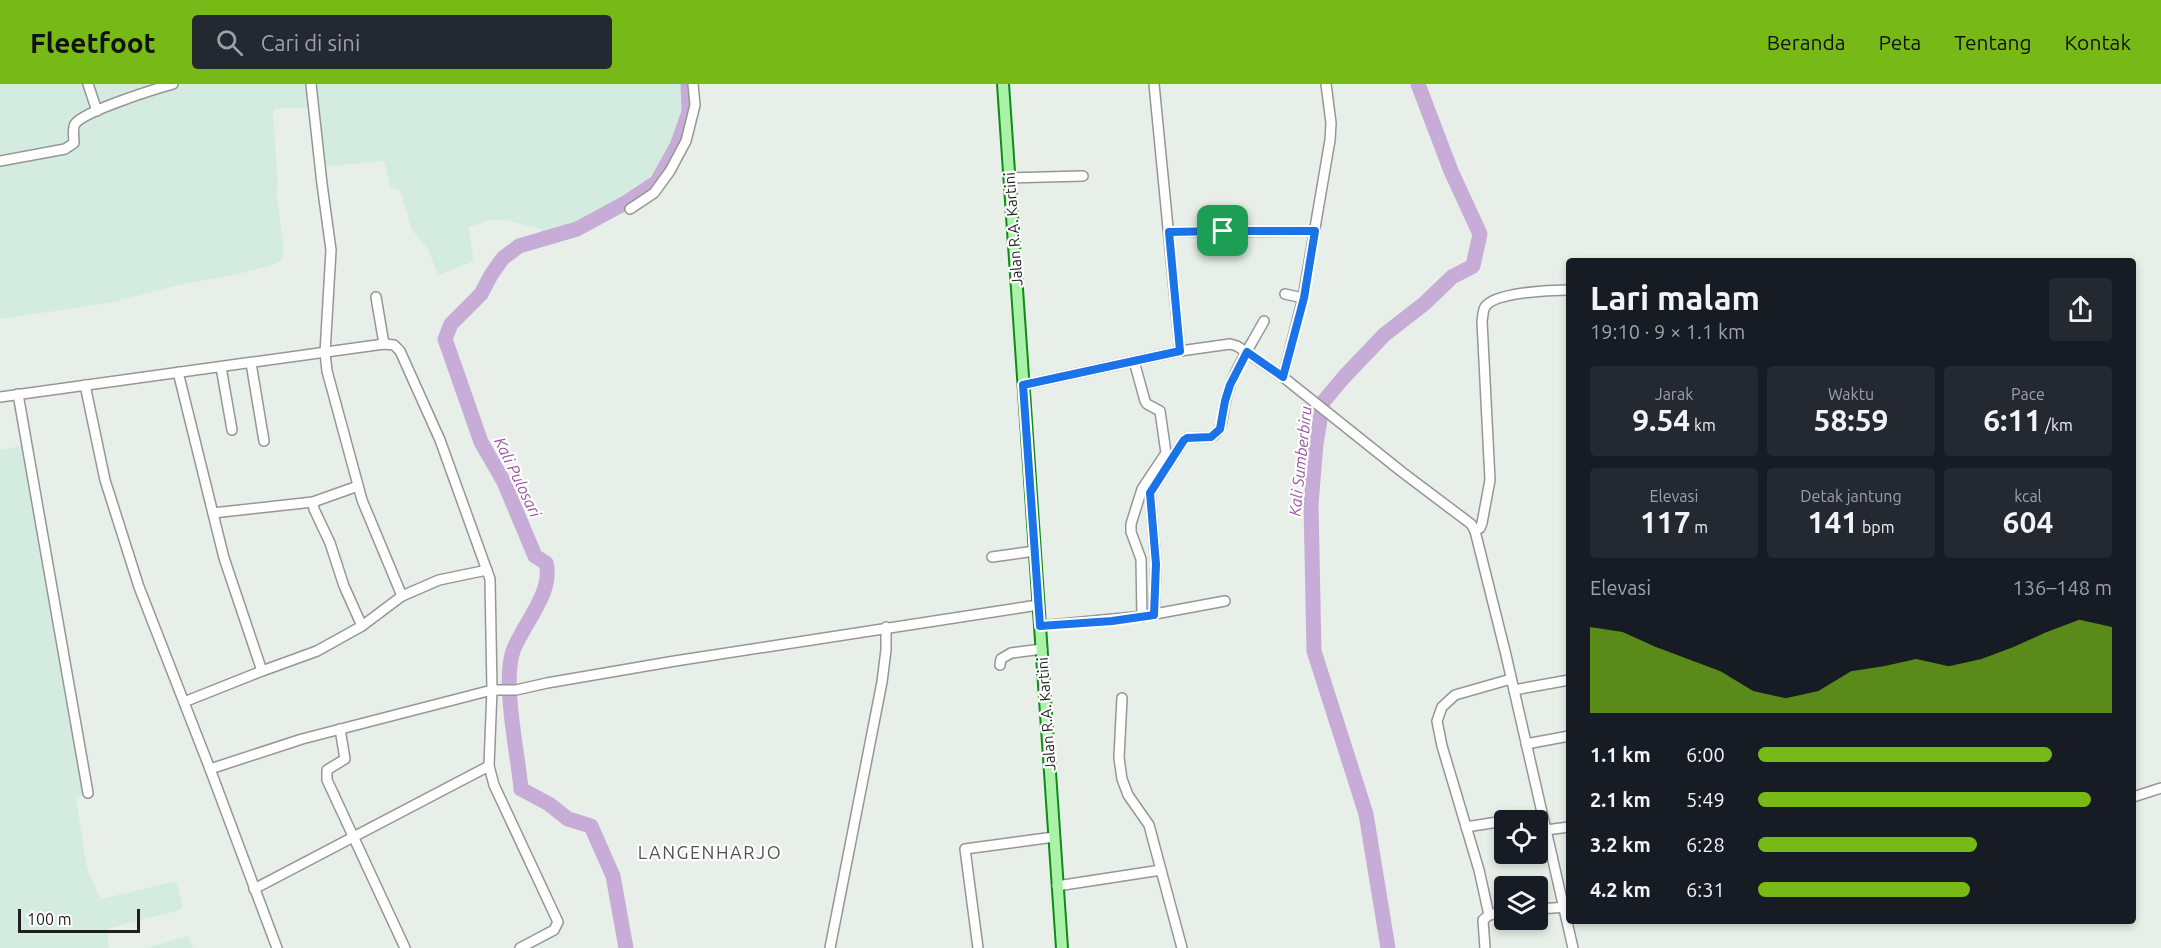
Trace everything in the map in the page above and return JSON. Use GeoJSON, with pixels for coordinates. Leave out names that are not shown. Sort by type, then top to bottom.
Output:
{"type":"FeatureCollection","features":[{"type":"Feature","properties":{"kind":"main road","name":"Jalan R.A. Kartini"},"geometry":{"type":"LineString","coordinates":[[1004,84],[1062,948]]}},
{"type":"Feature","properties":{"kind":"street"},"geometry":{"type":"LineString","coordinates":[[88,84],[97,111]]}},
{"type":"Feature","properties":{"kind":"street"},"geometry":{"type":"LineString","coordinates":[[0,161],[55,152],[71,146],[74,143],[75,124],[97,111],[173,84]]}},
{"type":"Feature","properties":{"kind":"street"},"geometry":{"type":"LineString","coordinates":[[311,84],[331,250],[325,353],[327,371],[358,486],[402,596]]}},
{"type":"Feature","properties":{"kind":"street"},"geometry":{"type":"LineString","coordinates":[[630,209],[654,193],[670,171],[686,141],[695,105],[693,84]]}},
{"type":"Feature","properties":{"kind":"street"},"geometry":{"type":"LineString","coordinates":[[1154,84],[1180,351]]}},
{"type":"Feature","properties":{"kind":"street"},"geometry":{"type":"LineString","coordinates":[[1283,377],[1315,231],[1330,140],[1331,123],[1326,84]]}},
{"type":"Feature","properties":{"kind":"street"},"geometry":{"type":"LineString","coordinates":[[1010,178],[1083,176]]}},
{"type":"Feature","properties":{"kind":"street"},"geometry":{"type":"LineString","coordinates":[[1169,232],[1315,231]]}},
{"type":"Feature","properties":{"kind":"street"},"geometry":{"type":"LineString","coordinates":[[1475,531],[1482,523],[1490,480],[1482,321],[1484,307],[1489,302],[1507,296],[1566,290]]}},
{"type":"Feature","properties":{"kind":"street"},"geometry":{"type":"LineString","coordinates":[[1285,294],[1301,297]]}},
{"type":"Feature","properties":{"kind":"street"},"geometry":{"type":"LineString","coordinates":[[376,297],[384,344]]}},
{"type":"Feature","properties":{"kind":"street"},"geometry":{"type":"LineString","coordinates":[[1148,616],[1156,564],[1146,491],[1184,440],[1211,437],[1220,429],[1230,385],[1245,350],[1264,321]]}},
{"type":"Feature","properties":{"kind":"street"},"geometry":{"type":"LineString","coordinates":[[0,397],[384,344],[394,345],[400,351],[440,440],[491,587],[492,690],[489,766],[494,785],[558,919],[554,930],[520,948]]}},
{"type":"Feature","properties":{"kind":"street"},"geometry":{"type":"LineString","coordinates":[[1023,385],[1180,351],[1230,344],[1245,350],[1283,377],[1471,524],[1475,531],[1515,690],[1541,810]]}},
{"type":"Feature","properties":{"kind":"street"},"geometry":{"type":"LineString","coordinates":[[1134,361],[1145,401],[1160,411],[1166,453],[1131,524],[1131,532],[1141,559],[1148,616]]}},
{"type":"Feature","properties":{"kind":"street"},"geometry":{"type":"LineString","coordinates":[[251,363],[264,441]]}},
{"type":"Feature","properties":{"kind":"street"},"geometry":{"type":"LineString","coordinates":[[221,367],[232,430]]}},
{"type":"Feature","properties":{"kind":"street"},"geometry":{"type":"LineString","coordinates":[[178,372],[224,558],[262,671]]}},
{"type":"Feature","properties":{"kind":"street"},"geometry":{"type":"LineString","coordinates":[[85,385],[109,490],[139,587],[210,769],[276,948]]}},
{"type":"Feature","properties":{"kind":"street"},"geometry":{"type":"LineString","coordinates":[[18,394],[88,793]]}},
{"type":"Feature","properties":{"kind":"street"},"geometry":{"type":"LineString","coordinates":[[213,513],[313,502],[358,486]]}},
{"type":"Feature","properties":{"kind":"street"},"geometry":{"type":"LineString","coordinates":[[313,502],[339,566],[344,586],[362,626]]}},
{"type":"Feature","properties":{"kind":"street"},"geometry":{"type":"LineString","coordinates":[[992,557],[1035,551]]}},
{"type":"Feature","properties":{"kind":"street"},"geometry":{"type":"LineString","coordinates":[[184,702],[317,651],[362,626],[402,596],[439,580],[487,570]]}},
{"type":"Feature","properties":{"kind":"street"},"geometry":{"type":"LineString","coordinates":[[1040,626],[1148,616],[1226,601]]}},
{"type":"Feature","properties":{"kind":"street"},"geometry":{"type":"LineString","coordinates":[[210,769],[339,729],[492,690],[516,690],[675,661],[1038,605]]}},
{"type":"Feature","properties":{"kind":"street"},"geometry":{"type":"LineString","coordinates":[[830,948],[882,681],[886,627]]}},
{"type":"Feature","properties":{"kind":"street"},"geometry":{"type":"LineString","coordinates":[[1000,665],[1001,659],[1011,653],[1042,648]]}},
{"type":"Feature","properties":{"kind":"street"},"geometry":{"type":"LineString","coordinates":[[1489,915],[1479,870],[1438,729],[1439,716],[1442,707],[1455,695],[1511,679]]}},
{"type":"Feature","properties":{"kind":"street"},"geometry":{"type":"LineString","coordinates":[[1515,690],[1566,681]]}},
{"type":"Feature","properties":{"kind":"street"},"geometry":{"type":"LineString","coordinates":[[1122,698],[1119,758],[1122,779],[1128,795],[1149,825],[1182,948]]}},
{"type":"Feature","properties":{"kind":"street"},"geometry":{"type":"LineString","coordinates":[[339,729],[345,759],[327,770],[326,774],[405,948]]}},
{"type":"Feature","properties":{"kind":"street"},"geometry":{"type":"LineString","coordinates":[[1526,744],[1566,737]]}},
{"type":"Feature","properties":{"kind":"street"},"geometry":{"type":"LineString","coordinates":[[254,889],[489,766]]}},
{"type":"Feature","properties":{"kind":"street"},"geometry":{"type":"LineString","coordinates":[[2136,796],[2161,788]]}},
{"type":"Feature","properties":{"kind":"street"},"geometry":{"type":"LineString","coordinates":[[1466,827],[1494,823]]}},
{"type":"Feature","properties":{"kind":"street"},"geometry":{"type":"LineString","coordinates":[[1548,830],[1566,827]]}},
{"type":"Feature","properties":{"kind":"street"},"geometry":{"type":"LineString","coordinates":[[978,948],[965,849],[1054,837]]}},
{"type":"Feature","properties":{"kind":"street"},"geometry":{"type":"LineString","coordinates":[[1548,838],[1566,907],[1548,908]]}},
{"type":"Feature","properties":{"kind":"street"},"geometry":{"type":"LineString","coordinates":[[1058,886],[1161,870]]}},
{"type":"Feature","properties":{"kind":"street"},"geometry":{"type":"LineString","coordinates":[[1485,948],[1483,920],[1494,914]]}},
{"type":"Feature","properties":{"kind":"street"},"geometry":{"type":"LineString","coordinates":[[1569,924],[1573,948]]}},
{"type":"Feature","properties":{"kind":"green space"},"geometry":{"type":"Polygon","coordinates":[[[0,84],[688,84],[689,112],[677,146],[657,182],[627,202],[577,229],[546,238],[540,229],[506,220],[492,220],[468,227],[474,261],[438,275],[428,249],[412,230],[401,193],[398,189],[391,188],[384,161],[321,167],[314,107],[273,109],[278,189],[276,191],[284,250],[281,261],[234,275],[178,285],[109,303],[0,319],[0,84]]]}},
{"type":"Feature","properties":{"kind":"green space"},"geometry":{"type":"Polygon","coordinates":[[[26,445],[88,793],[76,798],[90,877],[101,899],[176,881],[182,902],[179,910],[107,929],[109,948],[0,948],[0,450],[26,445]]]}},
{"type":"Feature","properties":{"kind":"green space"},"geometry":{"type":"Polygon","coordinates":[[[188,936],[193,948],[146,948],[188,936]]]}},
{"type":"Feature","properties":{"kind":"waterway","name":"Kali Pulosari"},"geometry":{"type":"LineString","coordinates":[[626,948],[613,876],[591,826],[568,819],[549,804],[521,789],[510,699],[510,665],[513,651],[546,585],[546,563],[535,556],[504,482],[481,442],[445,339],[451,324],[481,294],[503,258],[519,246],[577,229],[627,202],[657,182],[677,146],[689,112],[688,84]]}},
{"type":"Feature","properties":{"kind":"waterway","name":"Kali Sumberbiru"},"geometry":{"type":"LineString","coordinates":[[1388,948],[1366,814],[1314,651],[1311,504],[1316,444],[1323,402],[1384,335],[1425,303],[1452,277],[1473,266],[1480,234],[1451,171],[1418,84]]}},
{"type":"Feature","properties":{"kind":"district","name":"LANGENHARJO"},"geometry":{"type":"Point","coordinates":[710,852]}},
{"type":"Feature","properties":{"kind":"route"},"geometry":{"type":"LineString","coordinates":[[1223,231],[1315,231],[1304,298],[1283,377],[1247,352],[1230,385],[1220,429],[1211,437],[1184,440],[1150,493],[1156,564],[1154,615],[1112,621],[1040,626],[1023,385],[1180,351],[1169,232],[1223,231]]}}]}
